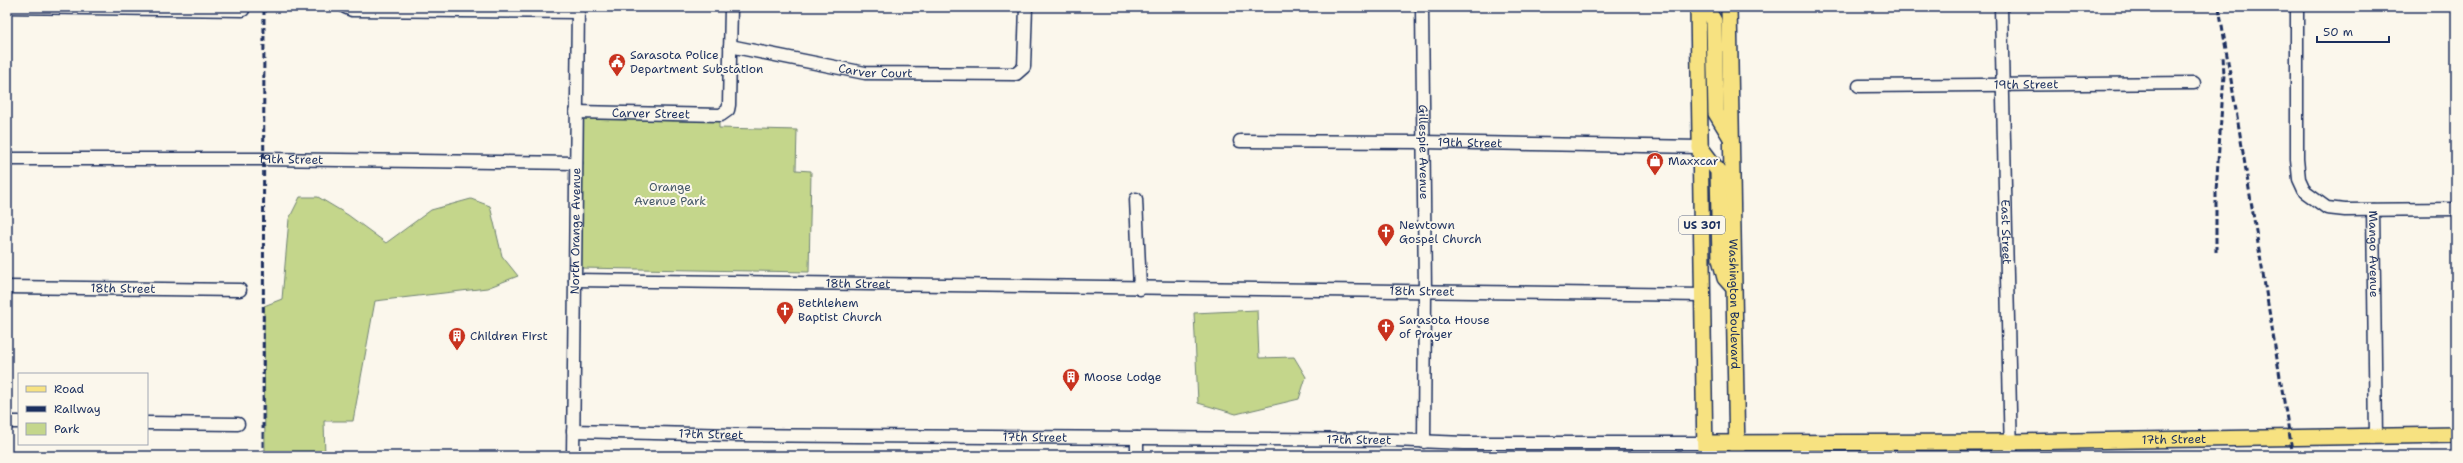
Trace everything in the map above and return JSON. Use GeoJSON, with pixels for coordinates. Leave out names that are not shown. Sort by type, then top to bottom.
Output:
{"type":"FeatureCollection","features":[{"type":"Feature","properties":{"kind":"main road","name":"US 301"},"geometry":{"type":"LineString","coordinates":[[1698,7],[1705,449]]}},
{"type":"Feature","properties":{"kind":"main road"},"geometry":{"type":"LineString","coordinates":[[1706,7],[1714,21],[1716,113],[1730,137]]}},
{"type":"Feature","properties":{"kind":"main road","name":"Washington Boulevard"},"geometry":{"type":"LineString","coordinates":[[1729,7],[1730,137],[1737,449]]}},
{"type":"Feature","properties":{"kind":"main road"},"geometry":{"type":"LineString","coordinates":[[1700,147],[1718,171],[1720,259],[1724,278],[1734,288]]}},
{"type":"Feature","properties":{"kind":"main road","name":"17th Street"},"geometry":{"type":"LineString","coordinates":[[1705,449],[2011,449],[2456,435]]}},
{"type":"Feature","properties":{"kind":"street"},"geometry":{"type":"LineString","coordinates":[[7,7],[243,10]]}},
{"type":"Feature","properties":{"kind":"street"},"geometry":{"type":"LineString","coordinates":[[345,7],[352,10],[578,9]]}},
{"type":"Feature","properties":{"kind":"street"},"geometry":{"type":"LineString","coordinates":[[730,46],[731,7]]}},
{"type":"Feature","properties":{"kind":"street","name":"Carver Court"},"geometry":{"type":"LineString","coordinates":[[730,46],[865,73],[1016,74],[1022,71],[1026,7]]}},
{"type":"Feature","properties":{"kind":"street","name":"Gillespie Avenue"},"geometry":{"type":"LineString","coordinates":[[1422,7],[1425,292],[1424,442]]}},
{"type":"Feature","properties":{"kind":"street","name":"East Street"},"geometry":{"type":"LineString","coordinates":[[2001,7],[2011,449]]}},
{"type":"Feature","properties":{"kind":"street","name":"Mango Avenue"},"geometry":{"type":"LineString","coordinates":[[2297,7],[2299,179],[2305,192],[2327,208],[2373,210],[2376,437]]}},
{"type":"Feature","properties":{"kind":"street","name":"North Orange Avenue"},"geometry":{"type":"LineString","coordinates":[[572,456],[578,9]]}},
{"type":"Feature","properties":{"kind":"street","name":"Carver Street"},"geometry":{"type":"LineString","coordinates":[[576,112],[725,113],[729,106],[730,46]]}},
{"type":"Feature","properties":{"kind":"street","name":"19th Street"},"geometry":{"type":"LineString","coordinates":[[1859,86],[2002,86],[2194,83]]}},
{"type":"Feature","properties":{"kind":"street","name":"19th Street"},"geometry":{"type":"LineString","coordinates":[[1240,141],[1349,143],[1423,142],[1700,147]]}},
{"type":"Feature","properties":{"kind":"street","name":"19th Street"},"geometry":{"type":"LineString","coordinates":[[7,159],[262,159],[576,163]]}},
{"type":"Feature","properties":{"kind":"street"},"geometry":{"type":"LineString","coordinates":[[1136,199],[1140,289]]}},
{"type":"Feature","properties":{"kind":"street"},"geometry":{"type":"LineString","coordinates":[[2373,210],[2456,209]]}},
{"type":"Feature","properties":{"kind":"street","name":"18th Street"},"geometry":{"type":"LineString","coordinates":[[575,280],[1140,289],[1703,295]]}},
{"type":"Feature","properties":{"kind":"street","name":"18th Street"},"geometry":{"type":"LineString","coordinates":[[7,287],[240,290]]}},
{"type":"Feature","properties":{"kind":"street"},"geometry":{"type":"LineString","coordinates":[[7,422],[18,422]]}},
{"type":"Feature","properties":{"kind":"street"},"geometry":{"type":"LineString","coordinates":[[148,423],[238,424]]}},
{"type":"Feature","properties":{"kind":"street","name":"17th Street"},"geometry":{"type":"LineString","coordinates":[[573,431],[736,435],[1607,444],[1705,449]]}},
{"type":"Feature","properties":{"kind":"street"},"geometry":{"type":"LineString","coordinates":[[1137,438],[1137,456]]}},
{"type":"Feature","properties":{"kind":"green space","name":"Orange Avenue Park"},"geometry":{"type":"Polygon","coordinates":[[[583,118],[719,120],[719,128],[797,130],[796,170],[811,171],[809,272],[580,268],[583,118]]]}},
{"type":"Feature","properties":{"kind":"green space"},"geometry":{"type":"Polygon","coordinates":[[[300,197],[318,197],[348,215],[386,243],[431,210],[471,199],[490,206],[502,256],[518,276],[487,288],[375,301],[353,421],[324,421],[325,456],[265,456],[264,306],[282,299],[289,219],[300,197]]]}},
{"type":"Feature","properties":{"kind":"green space"},"geometry":{"type":"Polygon","coordinates":[[[1257,310],[1259,358],[1294,357],[1306,377],[1299,399],[1236,414],[1198,403],[1194,313],[1257,310]]]}},
{"type":"Feature","properties":{"kind":"railway"},"geometry":{"type":"LineString","coordinates":[[263,456],[264,7]]}},
{"type":"Feature","properties":{"kind":"railway"},"geometry":{"type":"LineString","coordinates":[[2219,7],[2293,456]]}},
{"type":"Feature","properties":{"kind":"railway"},"geometry":{"type":"LineString","coordinates":[[2216,252],[2216,191],[2224,75],[2223,55]]}},
{"type":"Feature","properties":{"kind":"place","name":"Sarasota Police Department Substation"},"geometry":{"type":"Point","coordinates":[617,77]}},
{"type":"Feature","properties":{"kind":"place","name":"Maxxcar"},"geometry":{"type":"Point","coordinates":[1655,176]}},
{"type":"Feature","properties":{"kind":"place","name":"Newtown Gospel Church"},"geometry":{"type":"Point","coordinates":[1386,247]}},
{"type":"Feature","properties":{"kind":"place","name":"Bethlehem Baptist Church"},"geometry":{"type":"Point","coordinates":[785,325]}},
{"type":"Feature","properties":{"kind":"place","name":"Sarasota House of Prayer"},"geometry":{"type":"Point","coordinates":[1386,342]}},
{"type":"Feature","properties":{"kind":"place","name":"Children First"},"geometry":{"type":"Point","coordinates":[457,351]}},
{"type":"Feature","properties":{"kind":"place","name":"Moose Lodge"},"geometry":{"type":"Point","coordinates":[1071,392]}}]}
